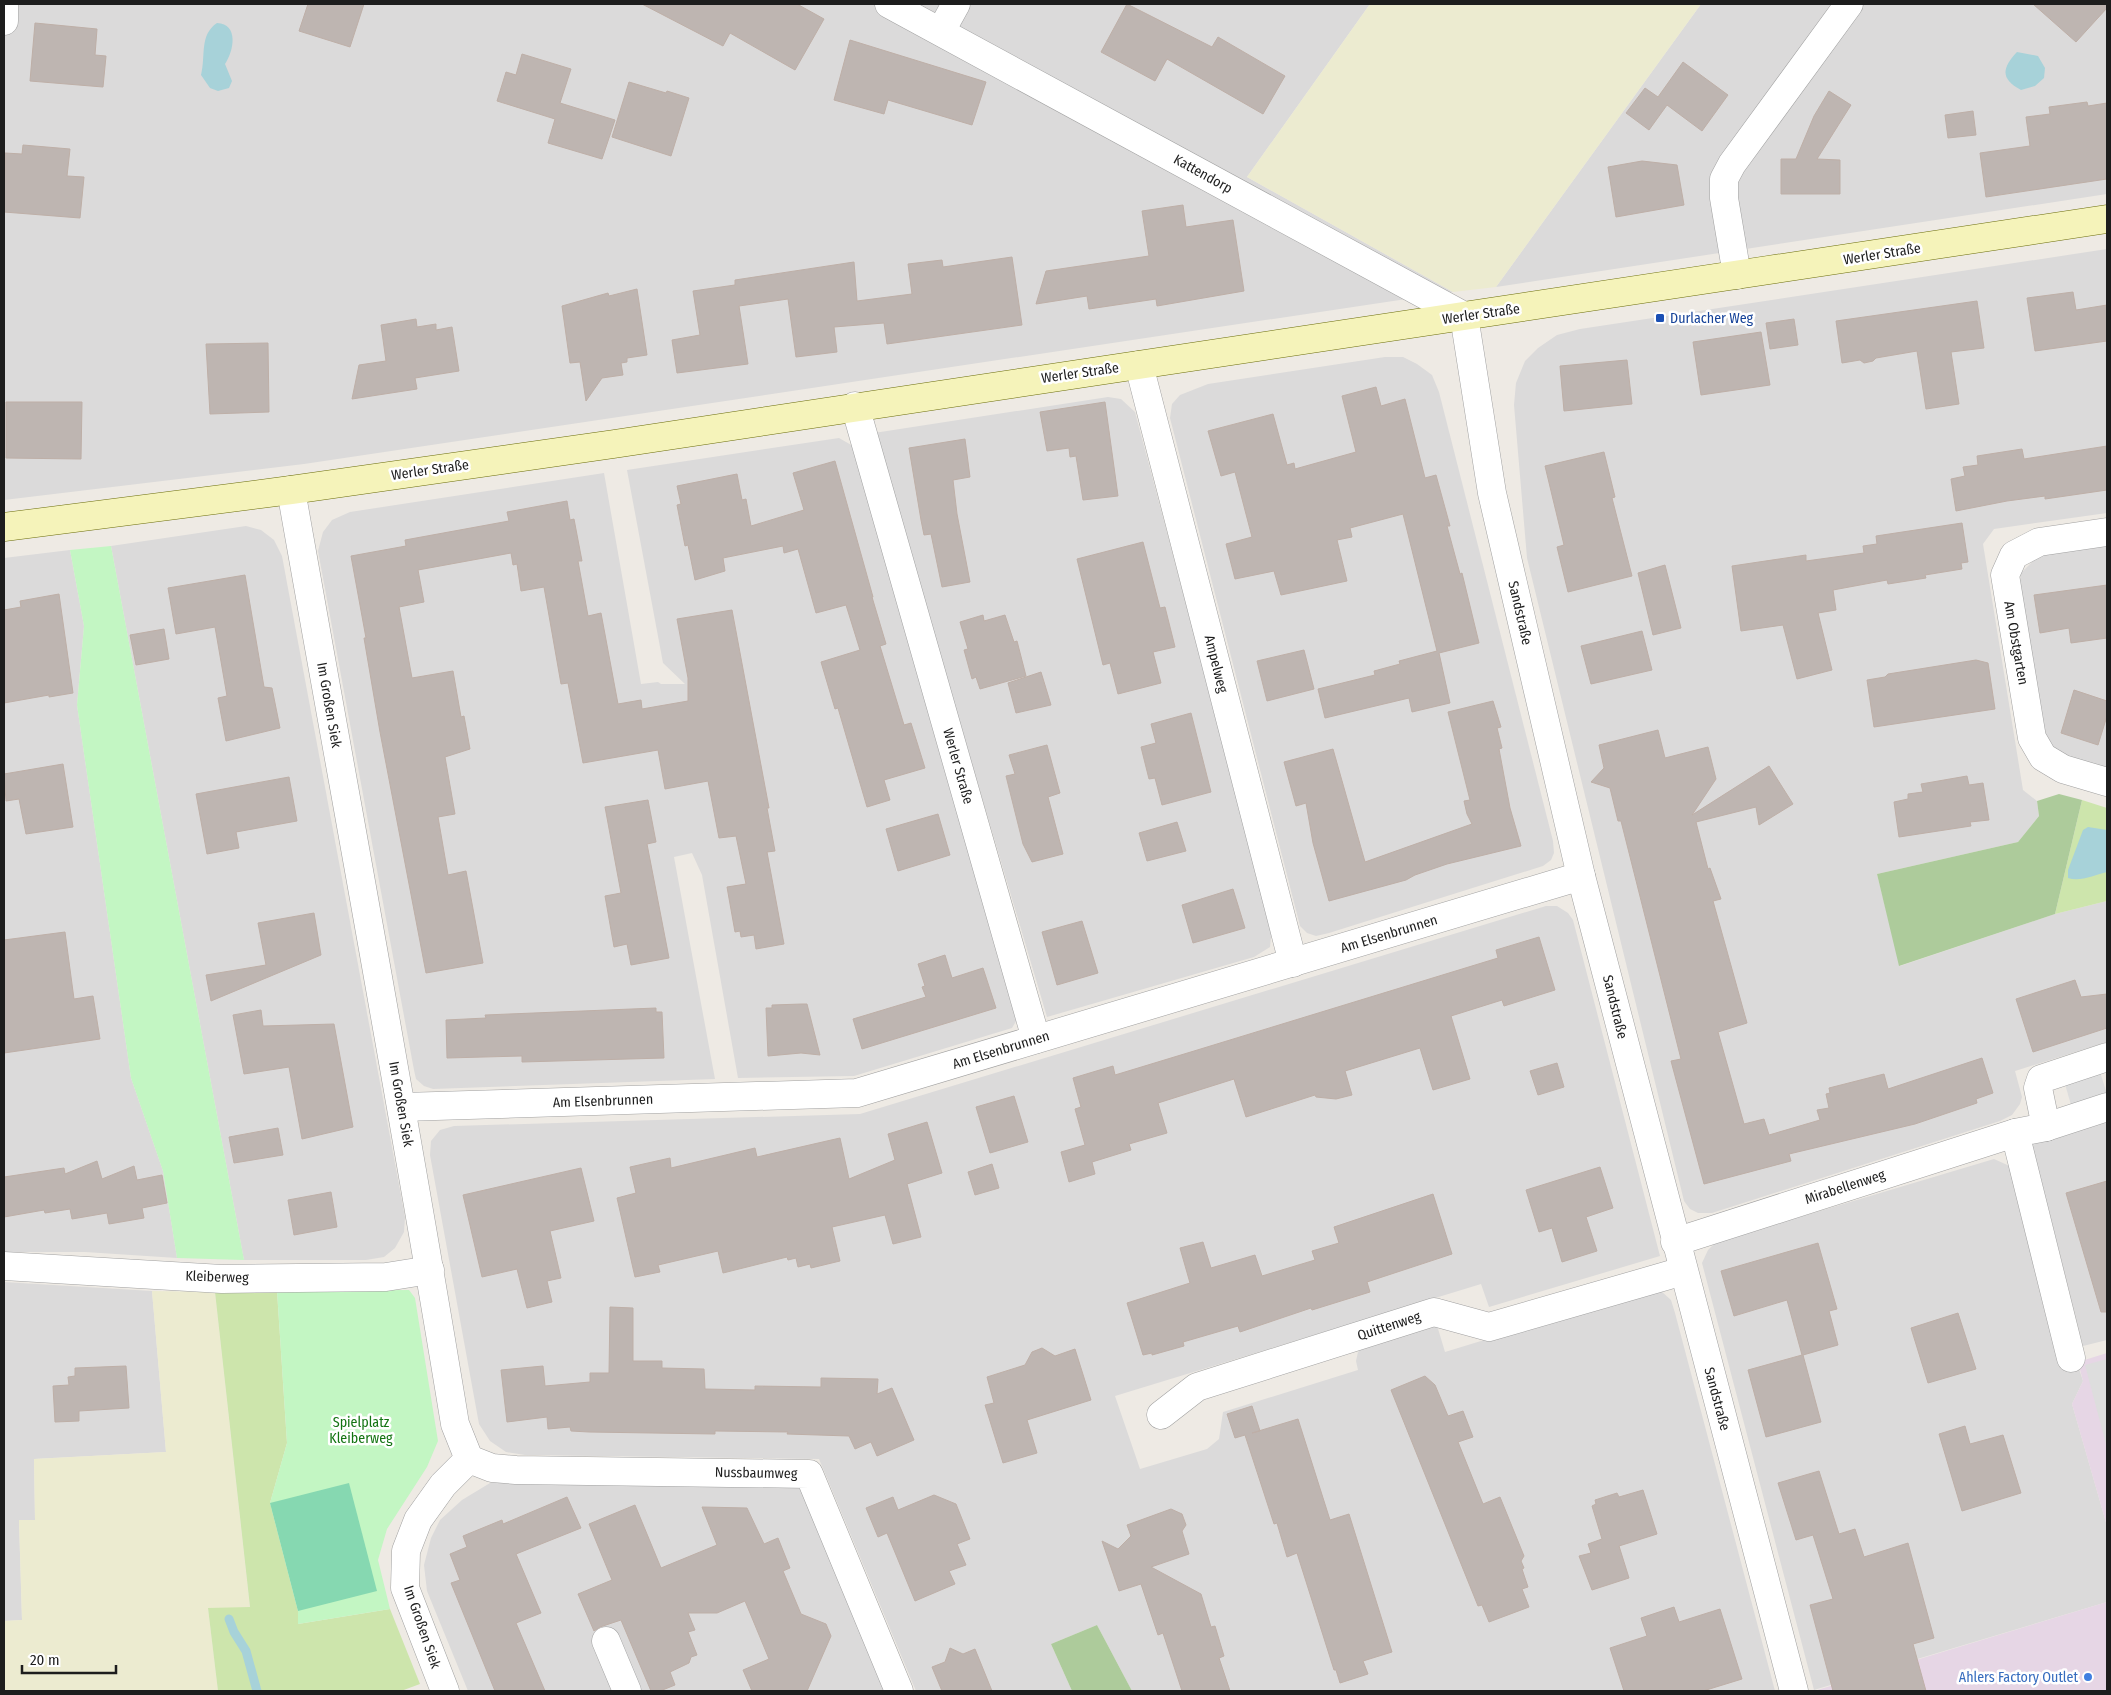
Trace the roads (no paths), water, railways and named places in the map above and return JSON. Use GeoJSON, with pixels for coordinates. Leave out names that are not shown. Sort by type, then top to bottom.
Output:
{"type":"FeatureCollection","features":[{"type":"Feature","properties":{"kind":"main road","name":"Werler Straße"},"geometry":{"type":"LineString","coordinates":[[4,527],[291,490],[614,444],[855,406],[2107,220]]}},
{"type":"Feature","properties":{"kind":"street"},"geometry":{"type":"LineString","coordinates":[[4,4],[4,21]]}},
{"type":"Feature","properties":{"kind":"street","name":"Kattendorp"},"geometry":{"type":"LineString","coordinates":[[890,4],[1464,316]]}},
{"type":"Feature","properties":{"kind":"street"},"geometry":{"type":"LineString","coordinates":[[941,31],[956,4]]}},
{"type":"Feature","properties":{"kind":"street"},"geometry":{"type":"LineString","coordinates":[[1736,276],[1724,198],[1724,179],[1732,164],[1849,4]]}},
{"type":"Feature","properties":{"kind":"street","name":"Sandstraße"},"geometry":{"type":"LineString","coordinates":[[1464,316],[1492,493],[1581,876],[1675,1242],[1794,1691]]}},
{"type":"Feature","properties":{"kind":"street","name":"Ampelweg"},"geometry":{"type":"LineString","coordinates":[[1139,365],[1294,963]]}},
{"type":"Feature","properties":{"kind":"street","name":"Werler Straße"},"geometry":{"type":"LineString","coordinates":[[855,406],[1036,1039]]}},
{"type":"Feature","properties":{"kind":"street","name":"Im Großen Siek"},"geometry":{"type":"LineString","coordinates":[[291,490],[402,1107],[455,1424],[469,1458],[443,1485],[418,1520],[406,1551],[405,1588],[445,1691]]}},
{"type":"Feature","properties":{"kind":"street","name":"Am Obstgarten"},"geometry":{"type":"LineString","coordinates":[[2107,532],[2039,542],[2014,554],[2005,574],[2032,738],[2043,757],[2063,769],[2107,782]]}},
{"type":"Feature","properties":{"kind":"street","name":"Am Elsenbrunnen"},"geometry":{"type":"LineString","coordinates":[[402,1107],[857,1093],[1581,876]]}},
{"type":"Feature","properties":{"kind":"street"},"geometry":{"type":"LineString","coordinates":[[2046,1127],[2038,1088],[2041,1079],[2107,1057]]}},
{"type":"Feature","properties":{"kind":"street","name":"Mirabellenweg"},"geometry":{"type":"LineString","coordinates":[[1675,1242],[2015,1133],[2046,1127],[2107,1107]]}},
{"type":"Feature","properties":{"kind":"street"},"geometry":{"type":"LineString","coordinates":[[2015,1133],[2071,1358]]}},
{"type":"Feature","properties":{"kind":"street","name":"Kleiberweg"},"geometry":{"type":"LineString","coordinates":[[4,1266],[222,1278],[386,1277],[430,1270]]}},
{"type":"Feature","properties":{"kind":"street","name":"Quittenweg"},"geometry":{"type":"LineString","coordinates":[[1161,1415],[1197,1387],[1434,1312],[1490,1328],[1683,1271]]}},
{"type":"Feature","properties":{"kind":"street","name":"Nussbaumweg"},"geometry":{"type":"LineString","coordinates":[[469,1458],[492,1468],[516,1470],[809,1474],[900,1691]]}},
{"type":"Feature","properties":{"kind":"street"},"geometry":{"type":"LineString","coordinates":[[606,1640],[627,1691]]}},
{"type":"Feature","properties":{"kind":"water"},"geometry":{"type":"Polygon","coordinates":[[[217,23],[229,28],[233,39],[231,52],[225,64],[232,81],[229,88],[218,91],[210,88],[201,75],[205,40],[211,28],[217,23]]]}},
{"type":"Feature","properties":{"kind":"water"},"geometry":{"type":"Polygon","coordinates":[[[2017,52],[2038,56],[2045,68],[2044,78],[2035,86],[2021,90],[2009,82],[2005,73],[2006,68],[2017,52]]]}},
{"type":"Feature","properties":{"kind":"water"},"geometry":{"type":"Polygon","coordinates":[[[2088,827],[2107,830],[2107,872],[2082,879],[2068,878],[2068,870],[2083,830],[2088,827]]]}},
{"type":"Feature","properties":{"kind":"waterway"},"geometry":{"type":"LineString","coordinates":[[229,1619],[234,1632],[246,1651],[257,1691]]}},
{"type":"Feature","properties":{"kind":"place","name":"Durlacher Weg"},"geometry":{"type":"Point","coordinates":[1660,318]}},
{"type":"Feature","properties":{"kind":"place","name":"Ahlers Factory Outlet"},"geometry":{"type":"Point","coordinates":[2088,1677]}},
{"type":"Feature","properties":{"kind":"park label","name":"Spielplatz Kleiberweg"},"geometry":{"type":"Point","coordinates":[361,1430]}}]}
